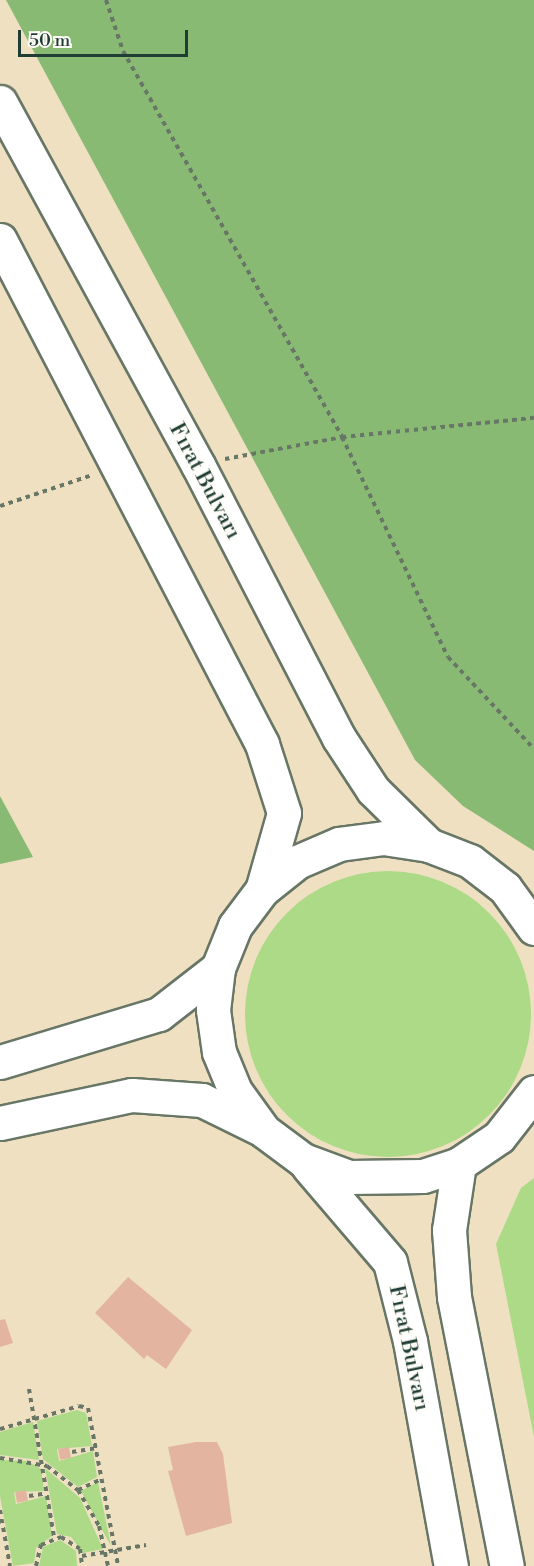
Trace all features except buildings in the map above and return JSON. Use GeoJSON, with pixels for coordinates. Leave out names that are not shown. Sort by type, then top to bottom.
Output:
{"type":"FeatureCollection","features":[{"type":"Feature","properties":{"kind":"main road","name":"Fırat Bulvarı"},"geometry":{"type":"LineString","coordinates":[[0,102],[198,465],[339,738],[374,790],[429,845]]}},
{"type":"Feature","properties":{"kind":"main road"},"geometry":{"type":"LineString","coordinates":[[0,240],[118,466],[275,777],[284,813],[261,890]]}},
{"type":"Feature","properties":{"kind":"main road"},"geometry":{"type":"LineString","coordinates":[[264,1131],[235,1091],[219,1052],[213,1010],[218,968],[235,926],[261,890],[297,862],[339,844],[384,838],[429,845],[470,861],[505,888],[533,925]]}},
{"type":"Feature","properties":{"kind":"main road"},"geometry":{"type":"LineString","coordinates":[[0,1062],[159,1014],[218,968]]}},
{"type":"Feature","properties":{"kind":"main road"},"geometry":{"type":"LineString","coordinates":[[0,1122],[132,1095],[202,1100],[264,1131],[303,1160],[349,1177],[386,1181],[459,1164],[499,1137],[533,1096]]}},
{"type":"Feature","properties":{"kind":"main road","name":"Fırat Bulvarı"},"geometry":{"type":"LineString","coordinates":[[303,1160],[390,1262],[410,1341],[451,1566]]}},
{"type":"Feature","properties":{"kind":"main road"},"geometry":{"type":"LineString","coordinates":[[459,1164],[449,1230],[454,1297],[507,1566]]}},
{"type":"Feature","properties":{"kind":"path"},"geometry":{"type":"LineString","coordinates":[[106,0],[123,51],[342,437],[448,657],[534,749]]}},
{"type":"Feature","properties":{"kind":"path"},"geometry":{"type":"LineString","coordinates":[[198,465],[342,437],[534,418]]}},
{"type":"Feature","properties":{"kind":"path"},"geometry":{"type":"LineString","coordinates":[[0,506],[118,466]]}},
{"type":"Feature","properties":{"kind":"path"},"geometry":{"type":"LineString","coordinates":[[29,1389],[54,1537]]}},
{"type":"Feature","properties":{"kind":"path"},"geometry":{"type":"LineString","coordinates":[[0,1429],[84,1405],[97,1448],[118,1566]]}},
{"type":"Feature","properties":{"kind":"path"},"geometry":{"type":"LineString","coordinates":[[72,1452],[97,1448]]}},
{"type":"Feature","properties":{"kind":"path"},"geometry":{"type":"LineString","coordinates":[[0,1458],[42,1465],[78,1490],[99,1526],[108,1566]]}},
{"type":"Feature","properties":{"kind":"path"},"geometry":{"type":"LineString","coordinates":[[78,1490],[102,1479]]}},
{"type":"Feature","properties":{"kind":"path"},"geometry":{"type":"LineString","coordinates":[[29,1496],[47,1494]]}},
{"type":"Feature","properties":{"kind":"path"},"geometry":{"type":"LineString","coordinates":[[0,1510],[10,1566]]}},
{"type":"Feature","properties":{"kind":"path"},"geometry":{"type":"LineString","coordinates":[[35,1566],[41,1545],[54,1537],[69,1539],[82,1556],[82,1566]]}},
{"type":"Feature","properties":{"kind":"path"},"geometry":{"type":"LineString","coordinates":[[82,1556],[146,1545]]}},
{"type":"Feature","properties":{"kind":"green space"},"geometry":{"type":"Polygon","coordinates":[[[6,0],[534,0],[534,851],[463,806],[415,760],[6,0]]]}},
{"type":"Feature","properties":{"kind":"green space"},"geometry":{"type":"Polygon","coordinates":[[[0,796],[33,857],[0,864],[0,796]]]}},
{"type":"Feature","properties":{"kind":"green space"},"geometry":{"type":"Polygon","coordinates":[[[388,871],[416,874],[443,882],[467,895],[489,913],[507,935],[520,959],[528,986],[531,1014],[528,1042],[520,1069],[507,1093],[489,1115],[467,1133],[443,1146],[416,1154],[388,1157],[360,1154],[333,1146],[309,1133],[287,1115],[269,1093],[256,1069],[248,1042],[245,1014],[248,986],[256,959],[269,935],[287,913],[309,895],[333,882],[360,874],[388,871]]]}},
{"type":"Feature","properties":{"kind":"green space"},"geometry":{"type":"Polygon","coordinates":[[[534,1178],[534,1437],[496,1244],[521,1188],[534,1178]]]}},
{"type":"Feature","properties":{"kind":"green space"},"geometry":{"type":"Polygon","coordinates":[[[77,1410],[86,1413],[92,1446],[57,1449],[59,1461],[93,1451],[97,1477],[78,1487],[43,1459],[37,1421],[77,1410]]]}},
{"type":"Feature","properties":{"kind":"green space"},"geometry":{"type":"Polygon","coordinates":[[[33,1422],[39,1460],[0,1455],[0,1432],[33,1422]]]}},
{"type":"Feature","properties":{"kind":"green space"},"geometry":{"type":"Polygon","coordinates":[[[0,1460],[27,1461],[41,1469],[44,1491],[14,1492],[16,1504],[46,1496],[52,1536],[36,1548],[34,1563],[13,1566],[0,1496],[0,1460]]]}},
{"type":"Feature","properties":{"kind":"green space"},"geometry":{"type":"Polygon","coordinates":[[[45,1468],[80,1498],[103,1549],[83,1553],[71,1537],[57,1534],[45,1468]]]}},
{"type":"Feature","properties":{"kind":"green space"},"geometry":{"type":"Polygon","coordinates":[[[98,1482],[111,1546],[81,1491],[98,1482]]]}},
{"type":"Feature","properties":{"kind":"green space"},"geometry":{"type":"Polygon","coordinates":[[[60,1540],[76,1551],[77,1566],[39,1566],[43,1547],[60,1540]]]}}]}
